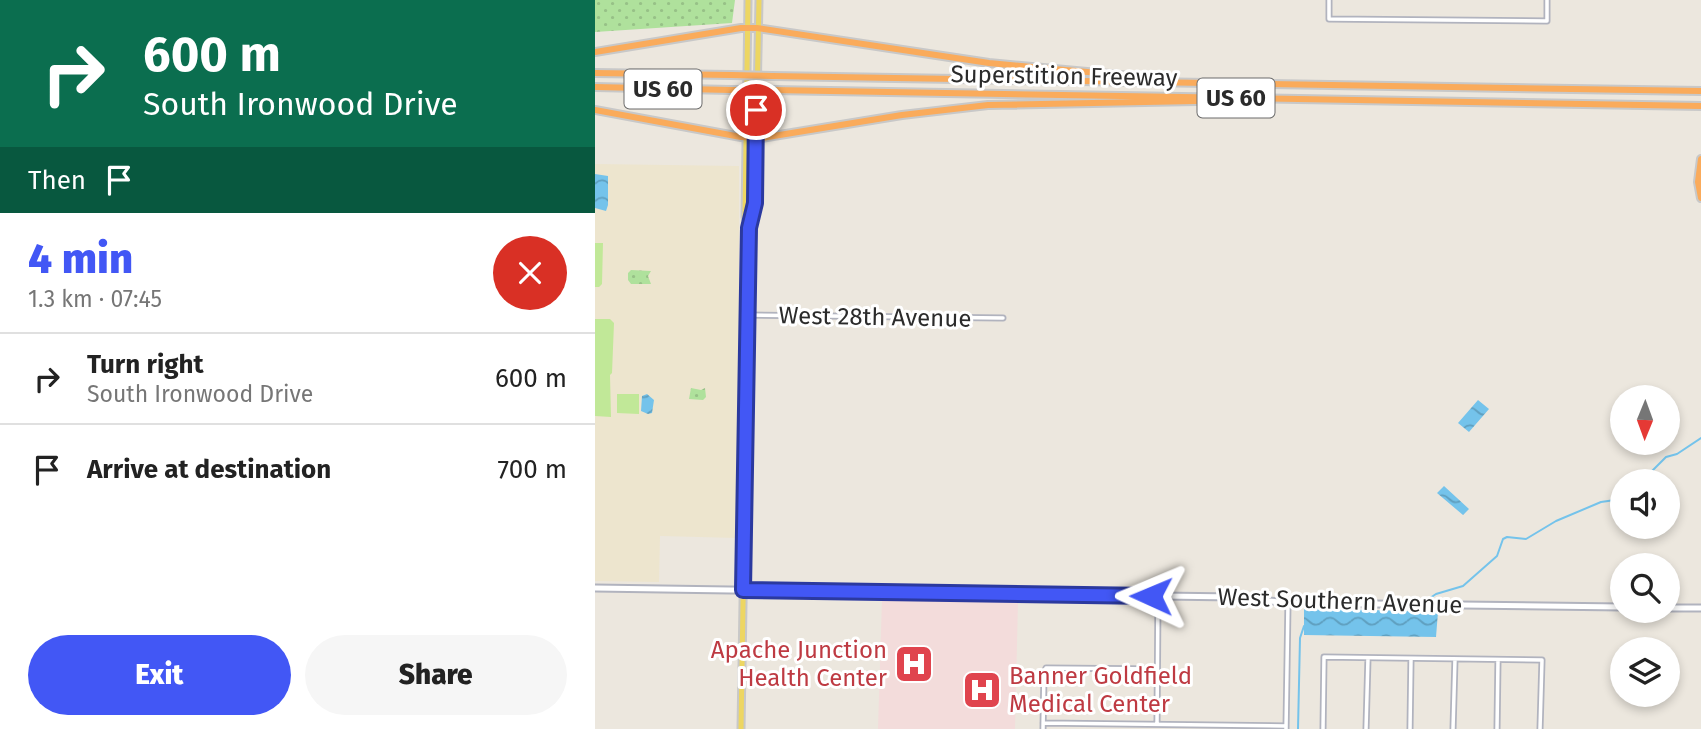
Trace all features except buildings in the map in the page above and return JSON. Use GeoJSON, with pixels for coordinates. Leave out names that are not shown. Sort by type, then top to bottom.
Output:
{"type":"FeatureCollection","features":[{"type":"Feature","properties":{"kind":"highway"},"geometry":{"type":"LineString","coordinates":[[595,52],[758,28],[989,63],[1189,82]]}},
{"type":"Feature","properties":{"kind":"highway","name":"Superstition Freeway"},"geometry":{"type":"LineString","coordinates":[[595,73],[1701,90]]}},
{"type":"Feature","properties":{"kind":"highway","name":"Superstition Freeway"},"geometry":{"type":"LineString","coordinates":[[595,88],[1701,106]]}},
{"type":"Feature","properties":{"kind":"highway"},"geometry":{"type":"LineString","coordinates":[[595,110],[756,138],[902,115],[988,105],[1184,102],[1243,98]]}},
{"type":"Feature","properties":{"kind":"highway"},"geometry":{"type":"LineString","coordinates":[[1701,159],[1697,182],[1701,198]]}},
{"type":"Feature","properties":{"kind":"main road"},"geometry":{"type":"LineString","coordinates":[[748,0],[745,217],[749,228]]}},
{"type":"Feature","properties":{"kind":"main road"},"geometry":{"type":"LineString","coordinates":[[741,729],[749,228],[755,203],[759,0]]}},
{"type":"Feature","properties":{"kind":"main road","name":"West Southern Avenue"},"geometry":{"type":"LineString","coordinates":[[595,588],[1158,596],[1253,598],[1288,603],[1610,607]]}},
{"type":"Feature","properties":{"kind":"main road"},"geometry":{"type":"LineString","coordinates":[[1680,608],[1701,608]]}},
{"type":"Feature","properties":{"kind":"street"},"geometry":{"type":"LineString","coordinates":[[1329,0],[1329,19],[1547,21],[1547,0]]}},
{"type":"Feature","properties":{"kind":"street","name":"West 28th Avenue"},"geometry":{"type":"LineString","coordinates":[[747,315],[1003,318]]}},
{"type":"Feature","properties":{"kind":"street"},"geometry":{"type":"LineString","coordinates":[[1157,724],[1158,596]]}},
{"type":"Feature","properties":{"kind":"street"},"geometry":{"type":"LineString","coordinates":[[1044,723],[1286,727],[1288,603]]}},
{"type":"Feature","properties":{"kind":"street"},"geometry":{"type":"LineString","coordinates":[[1323,729],[1324,657],[1542,660],[1540,729]]}},
{"type":"Feature","properties":{"kind":"street"},"geometry":{"type":"LineString","coordinates":[[1366,729],[1368,658]]}},
{"type":"Feature","properties":{"kind":"street"},"geometry":{"type":"LineString","coordinates":[[1410,729],[1411,659]]}},
{"type":"Feature","properties":{"kind":"street"},"geometry":{"type":"LineString","coordinates":[[1453,729],[1455,659]]}},
{"type":"Feature","properties":{"kind":"street"},"geometry":{"type":"LineString","coordinates":[[1497,660],[1497,729]]}},
{"type":"Feature","properties":{"kind":"street"},"geometry":{"type":"LineString","coordinates":[[1043,729],[1046,667],[1157,668]]}},
{"type":"Feature","properties":{"kind":"shaded area"},"geometry":{"type":"Polygon","coordinates":[[[595,164],[739,166],[738,538],[660,536],[659,582],[595,581],[595,164]]]}},
{"type":"Feature","properties":{"kind":"shaded area"},"geometry":{"type":"Polygon","coordinates":[[[882,599],[1018,601],[1015,729],[878,729],[882,599]]]}},
{"type":"Feature","properties":{"kind":"green space"},"geometry":{"type":"Polygon","coordinates":[[[595,0],[735,0],[732,23],[595,32],[595,0]]]}},
{"type":"Feature","properties":{"kind":"green space"},"geometry":{"type":"Polygon","coordinates":[[[595,243],[603,243],[602,284],[599,287],[595,287],[595,243]]]}},
{"type":"Feature","properties":{"kind":"green space"},"geometry":{"type":"Polygon","coordinates":[[[631,270],[651,271],[648,276],[651,284],[631,284],[628,273],[631,270]]]}},
{"type":"Feature","properties":{"kind":"green space"},"geometry":{"type":"Polygon","coordinates":[[[595,319],[610,319],[614,323],[610,375],[611,417],[595,416],[595,319]]]}},
{"type":"Feature","properties":{"kind":"green space"},"geometry":{"type":"Polygon","coordinates":[[[691,388],[705,388],[706,397],[703,400],[689,399],[691,388]]]}},
{"type":"Feature","properties":{"kind":"green space"},"geometry":{"type":"Polygon","coordinates":[[[617,394],[639,394],[639,414],[617,413],[617,394]]]}},
{"type":"Feature","properties":{"kind":"water"},"geometry":{"type":"Polygon","coordinates":[[[595,174],[608,176],[606,211],[595,208],[595,174]]]}},
{"type":"Feature","properties":{"kind":"water"},"geometry":{"type":"Polygon","coordinates":[[[647,394],[654,400],[652,413],[648,414],[641,411],[642,396],[647,394]]]}},
{"type":"Feature","properties":{"kind":"water"},"geometry":{"type":"Polygon","coordinates":[[[1478,400],[1489,409],[1469,432],[1458,423],[1478,400]]]}},
{"type":"Feature","properties":{"kind":"water"},"geometry":{"type":"Polygon","coordinates":[[[1444,486],[1469,509],[1463,515],[1437,493],[1444,486]]]}},
{"type":"Feature","properties":{"kind":"water"},"geometry":{"type":"Polygon","coordinates":[[[1304,608],[1438,612],[1436,637],[1304,635],[1304,608]]]}},
{"type":"Feature","properties":{"kind":"waterway"},"geometry":{"type":"LineString","coordinates":[[1654,469],[1666,457],[1677,454],[1701,438]]}},
{"type":"Feature","properties":{"kind":"waterway"},"geometry":{"type":"LineString","coordinates":[[1424,602],[1436,594],[1463,586],[1497,556],[1503,539],[1526,539],[1556,521],[1610,501]]}},
{"type":"Feature","properties":{"kind":"waterway"},"geometry":{"type":"LineString","coordinates":[[1298,729],[1300,638],[1304,626]]}},
{"type":"Feature","properties":{"kind":"place","name":"Apache Junction Health Center"},"geometry":{"type":"Point","coordinates":[914,664]}},
{"type":"Feature","properties":{"kind":"place","name":"Banner Goldfield Medical Center"},"geometry":{"type":"Point","coordinates":[982,690]}},
{"type":"Feature","properties":{"kind":"route"},"geometry":{"type":"LineString","coordinates":[[756,110],[755,203],[749,228],[743,590],[1151,596]]}}]}
